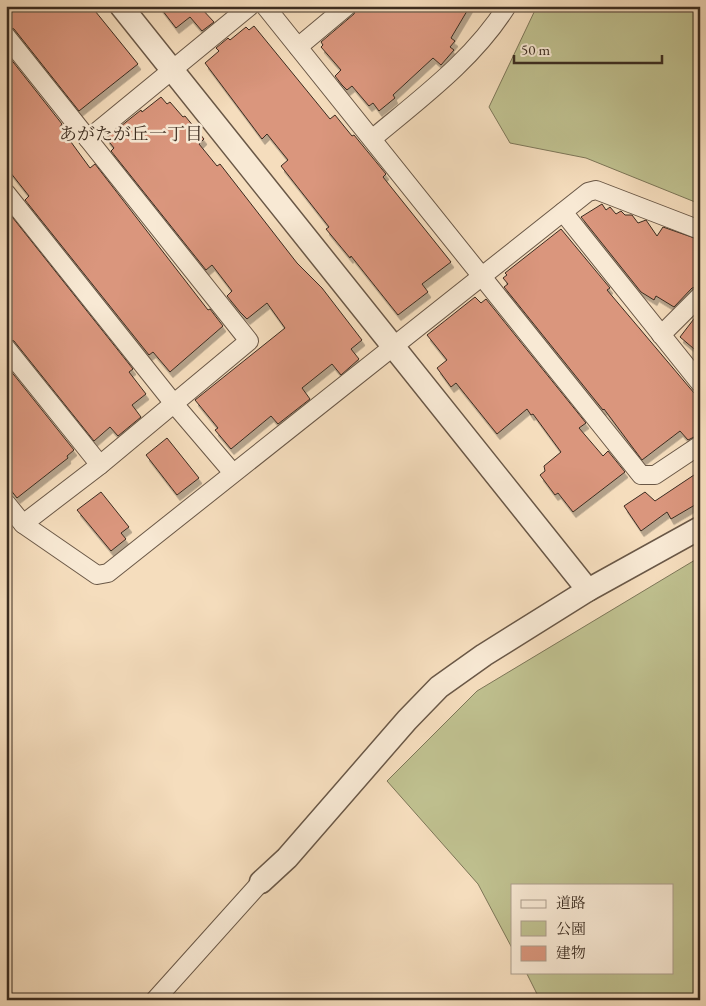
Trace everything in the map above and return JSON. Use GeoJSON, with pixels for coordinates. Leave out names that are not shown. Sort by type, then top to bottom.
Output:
{"type":"FeatureCollection","features":[{"type":"Feature","properties":{"kind":"street"},"geometry":{"type":"LineString","coordinates":[[121,6],[588,590]]}},
{"type":"Feature","properties":{"kind":"street"},"geometry":{"type":"LineString","coordinates":[[88,139],[250,6]]}},
{"type":"Feature","properties":{"kind":"street"},"geometry":{"type":"LineString","coordinates":[[265,6],[641,475],[655,475],[700,445]]}},
{"type":"Feature","properties":{"kind":"street"},"geometry":{"type":"LineString","coordinates":[[298,47],[347,6]]}},
{"type":"Feature","properties":{"kind":"street"},"geometry":{"type":"LineString","coordinates":[[372,139],[444,79],[481,43],[507,6]]}},
{"type":"Feature","properties":{"kind":"street"},"geometry":{"type":"LineString","coordinates":[[6,36],[249,341],[188,390],[175,405],[23,524]]}},
{"type":"Feature","properties":{"kind":"street"},"geometry":{"type":"LineString","coordinates":[[6,503],[23,524],[97,575],[108,573],[588,192],[596,190],[700,230]]}},
{"type":"Feature","properties":{"kind":"street"},"geometry":{"type":"LineString","coordinates":[[6,193],[175,405],[233,473]]}},
{"type":"Feature","properties":{"kind":"street"},"geometry":{"type":"LineString","coordinates":[[563,212],[700,383]]}},
{"type":"Feature","properties":{"kind":"street"},"geometry":{"type":"LineString","coordinates":[[661,335],[700,296]]}},
{"type":"Feature","properties":{"kind":"street"},"geometry":{"type":"LineString","coordinates":[[6,348],[100,465]]}},
{"type":"Feature","properties":{"kind":"street"},"geometry":{"type":"LineString","coordinates":[[156,1000],[261,882],[287,858],[406,720],[439,687],[484,655],[588,590],[700,528]]}},
{"type":"Feature","properties":{"kind":"green space"},"geometry":{"type":"Polygon","coordinates":[[[537,6],[700,6],[700,204],[586,158],[510,143],[489,107],[537,6]]]}},
{"type":"Feature","properties":{"kind":"green space"},"geometry":{"type":"Polygon","coordinates":[[[700,557],[700,1000],[540,1000],[527,974],[674,974],[674,884],[511,884],[511,946],[478,884],[387,781],[477,691],[700,557]]]}},
{"type":"Feature","properties":{"kind":"building"},"geometry":{"type":"Polygon","coordinates":[[[6,6],[91,6],[138,64],[79,111],[14,29],[6,26],[6,6]]]}},
{"type":"Feature","properties":{"kind":"building"},"geometry":{"type":"Polygon","coordinates":[[[159,6],[204,6],[201,8],[214,22],[202,31],[190,17],[176,28],[159,6]]]}},
{"type":"Feature","properties":{"kind":"building"},"geometry":{"type":"Polygon","coordinates":[[[357,6],[470,6],[451,38],[455,41],[450,47],[454,50],[441,65],[433,58],[393,95],[395,98],[379,111],[373,103],[369,106],[352,86],[347,90],[342,85],[335,76],[341,70],[321,47],[323,45],[321,42],[354,14],[357,6]]]}},
{"type":"Feature","properties":{"kind":"building"},"geometry":{"type":"Polygon","coordinates":[[[254,26],[330,119],[335,115],[352,136],[354,135],[386,174],[383,177],[451,262],[422,284],[428,292],[398,315],[351,256],[350,258],[326,229],[329,227],[281,166],[288,160],[267,134],[262,139],[205,63],[219,51],[216,48],[228,38],[230,40],[246,27],[249,30],[254,26]]]}},
{"type":"Feature","properties":{"kind":"building"},"geometry":{"type":"Polygon","coordinates":[[[6,53],[62,124],[60,127],[90,168],[95,164],[208,310],[210,309],[223,326],[170,372],[153,352],[149,355],[25,200],[29,196],[6,167],[6,53]]]}},
{"type":"Feature","properties":{"kind":"building"},"geometry":{"type":"Polygon","coordinates":[[[161,97],[167,104],[170,102],[183,117],[185,116],[204,139],[199,144],[217,166],[220,164],[297,263],[322,288],[362,340],[351,349],[359,359],[341,375],[332,364],[302,388],[310,399],[278,424],[271,416],[231,449],[215,430],[218,428],[195,400],[285,328],[267,303],[247,319],[240,312],[227,296],[232,291],[212,265],[206,270],[111,151],[114,148],[106,138],[141,110],[142,112],[161,97]]]}},
{"type":"Feature","properties":{"kind":"building"},"geometry":{"type":"Polygon","coordinates":[[[602,204],[606,210],[610,207],[616,214],[621,211],[625,215],[632,215],[638,223],[646,220],[657,236],[663,227],[700,240],[700,286],[692,288],[674,307],[656,296],[654,300],[641,292],[581,217],[602,204]]]}},
{"type":"Feature","properties":{"kind":"building"},"geometry":{"type":"Polygon","coordinates":[[[9,213],[133,369],[129,372],[146,394],[132,405],[141,417],[118,436],[110,427],[94,441],[14,341],[6,338],[6,215],[9,213]]]}},
{"type":"Feature","properties":{"kind":"building"},"geometry":{"type":"Polygon","coordinates":[[[561,229],[610,288],[607,290],[700,400],[700,434],[688,440],[680,431],[642,460],[604,409],[504,287],[508,284],[503,278],[507,275],[505,273],[561,229]]]}},
{"type":"Feature","properties":{"kind":"building"},"geometry":{"type":"Polygon","coordinates":[[[475,297],[481,303],[486,299],[586,423],[579,428],[603,456],[608,451],[625,472],[573,512],[558,493],[555,495],[540,475],[545,471],[544,466],[561,452],[533,414],[531,415],[527,409],[497,434],[456,383],[451,387],[437,368],[447,360],[427,335],[475,297]]]}},
{"type":"Feature","properties":{"kind":"building"},"geometry":{"type":"Polygon","coordinates":[[[700,311],[700,354],[680,337],[700,311]]]}},
{"type":"Feature","properties":{"kind":"building"},"geometry":{"type":"Polygon","coordinates":[[[6,365],[74,450],[67,456],[68,458],[17,498],[6,484],[6,365]]]}},
{"type":"Feature","properties":{"kind":"building"},"geometry":{"type":"Polygon","coordinates":[[[167,438],[199,478],[177,495],[146,455],[167,438]]]}},
{"type":"Feature","properties":{"kind":"building"},"geometry":{"type":"Polygon","coordinates":[[[700,471],[700,502],[671,519],[667,512],[641,531],[624,506],[645,492],[655,501],[700,471]]]}},
{"type":"Feature","properties":{"kind":"building"},"geometry":{"type":"Polygon","coordinates":[[[101,492],[129,527],[121,533],[126,539],[111,551],[77,510],[101,492]]]}},
{"type":"Feature","properties":{"kind":"district","name":"あがたが丘一丁目"},"geometry":{"type":"Point","coordinates":[131,134]}}]}
